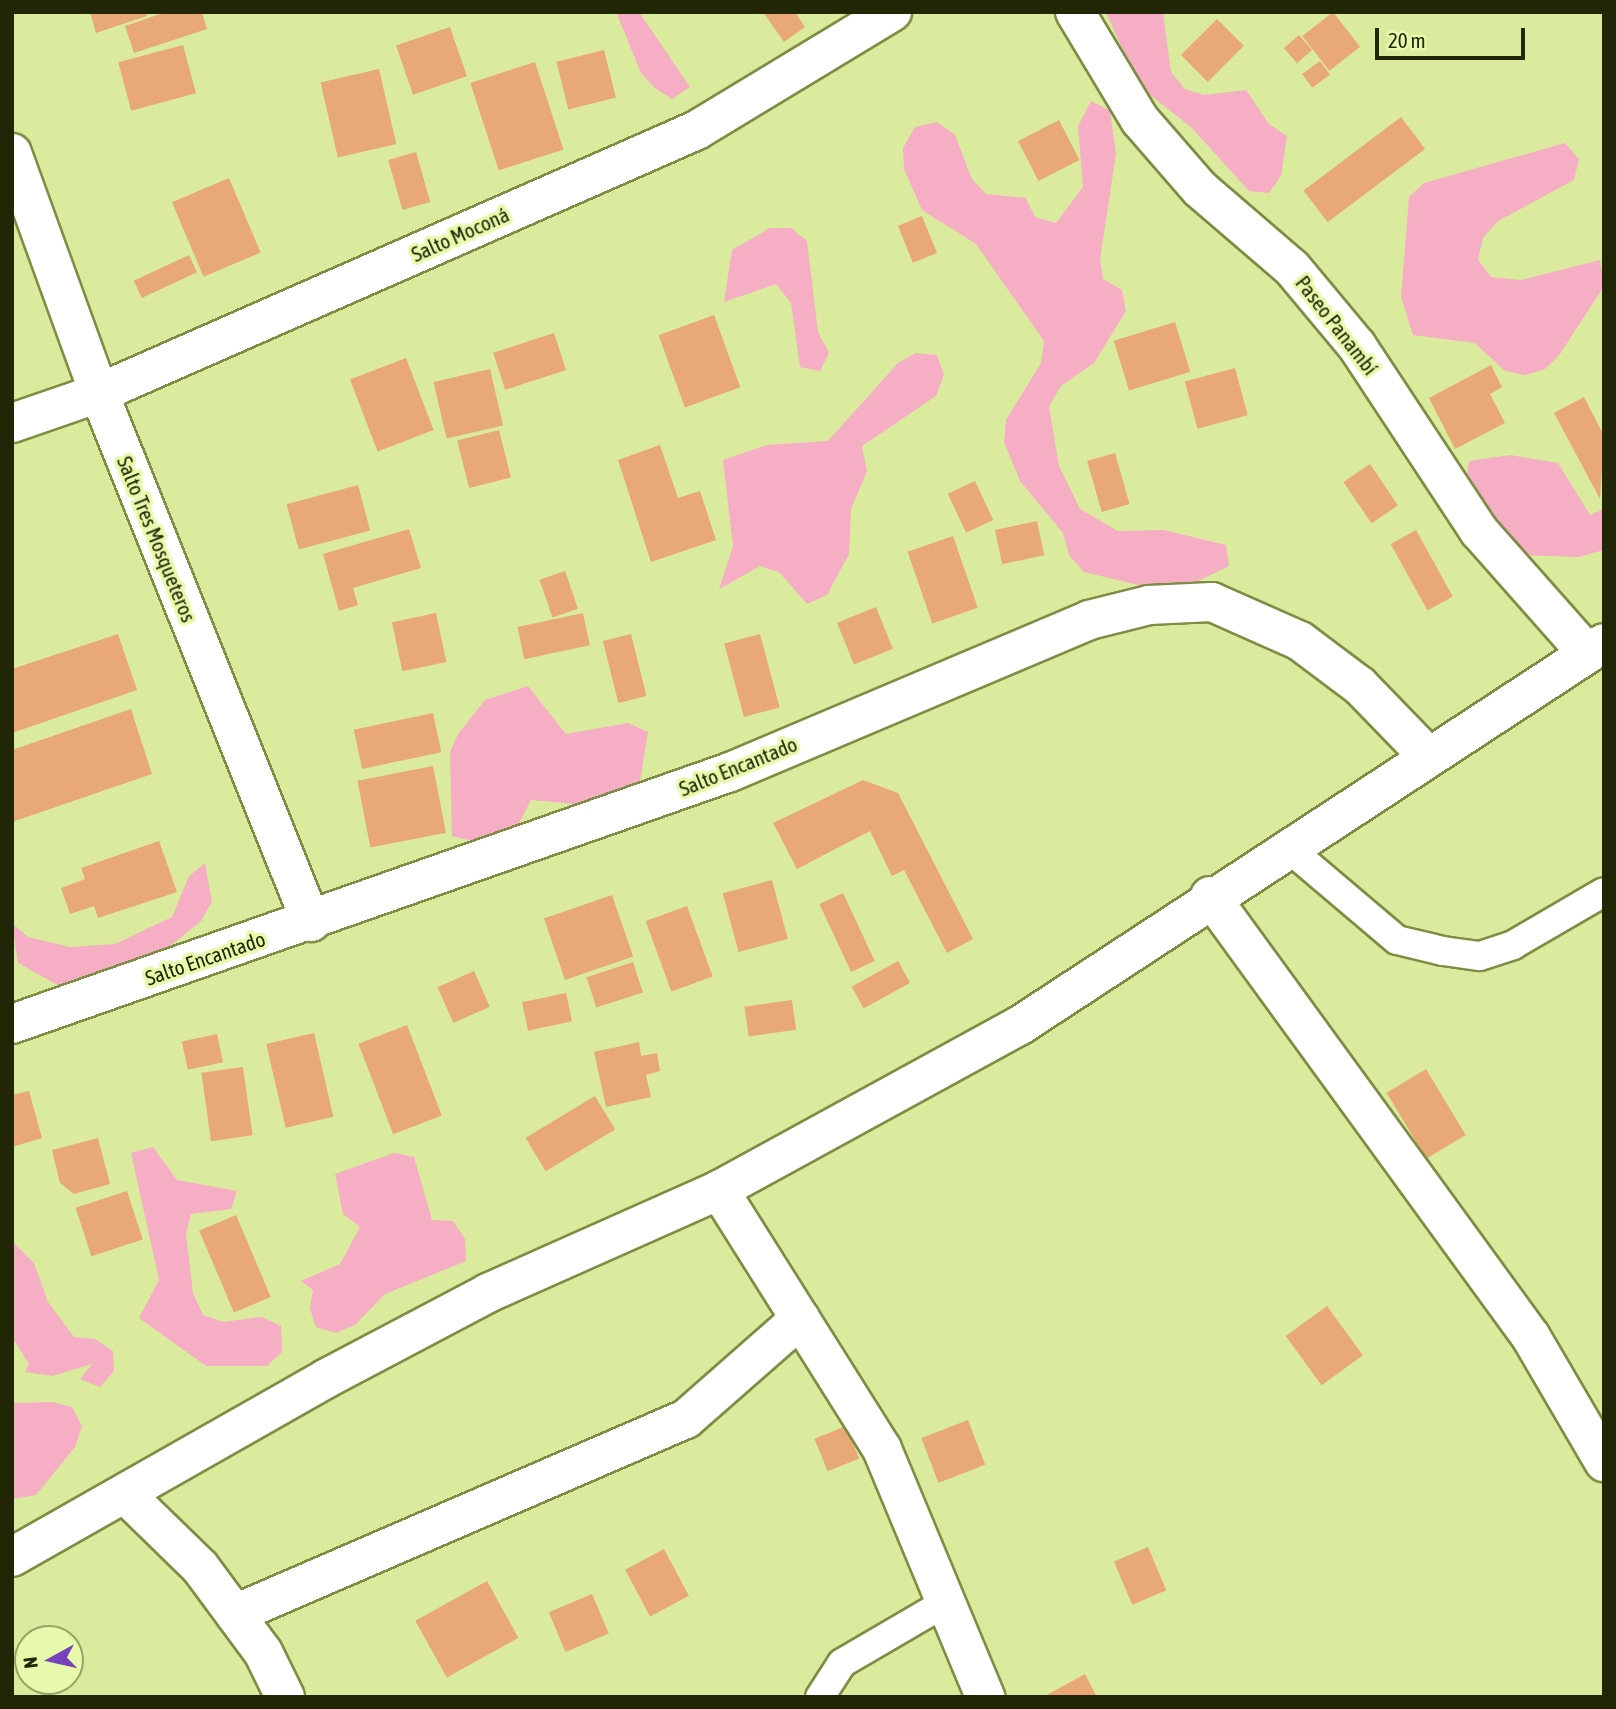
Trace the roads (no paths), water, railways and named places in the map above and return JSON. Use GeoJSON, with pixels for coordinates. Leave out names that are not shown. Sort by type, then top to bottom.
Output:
{"type":"FeatureCollection","features":[{"type":"Feature","properties":{"kind":"street","name":"Salto Moconá"},"geometry":{"type":"LineString","coordinates":[[12,423],[99,393],[697,130],[892,12]]}},
{"type":"Feature","properties":{"kind":"street","name":"Paseo Panambí"},"geometry":{"type":"LineString","coordinates":[[1075,12],[1140,120],[1200,189],[1292,268],[1357,346],[1479,531],[1595,647]]}},
{"type":"Feature","properties":{"kind":"street","name":"Salto Tres Mosqueteros"},"geometry":{"type":"LineString","coordinates":[[12,153],[99,393],[311,922]]}},
{"type":"Feature","properties":{"kind":"street","name":"Salto Encantado"},"geometry":{"type":"LineString","coordinates":[[12,1024],[311,922],[730,772],[1089,620],[1149,605],[1212,602],[1300,641],[1360,686],[1426,754]]}},
{"type":"Feature","properties":{"kind":"street"},"geometry":{"type":"LineString","coordinates":[[12,1557],[488,1293],[719,1190],[1019,1026],[1210,896],[1595,647]]}},
{"type":"Feature","properties":{"kind":"street"},"geometry":{"type":"LineString","coordinates":[[1210,896],[1531,1336],[1604,1462]]}},
{"type":"Feature","properties":{"kind":"street"},"geometry":{"type":"LineString","coordinates":[[719,1190],[882,1449],[943,1604],[985,1697]]}},
{"type":"Feature","properties":{"kind":"street"},"geometry":{"type":"LineString","coordinates":[[235,1614],[686,1419],[800,1319]]}},
{"type":"Feature","properties":{"kind":"street"},"geometry":{"type":"LineString","coordinates":[[126,1495],[200,1567],[235,1614],[285,1697]]}},
{"type":"Feature","properties":{"kind":"lane"},"geometry":{"type":"LineString","coordinates":[[1286,846],[1397,940],[1443,951],[1479,956],[1513,945],[1604,892]]}},
{"type":"Feature","properties":{"kind":"lane"},"geometry":{"type":"LineString","coordinates":[[820,1697],[842,1663],[943,1604]]}}]}
